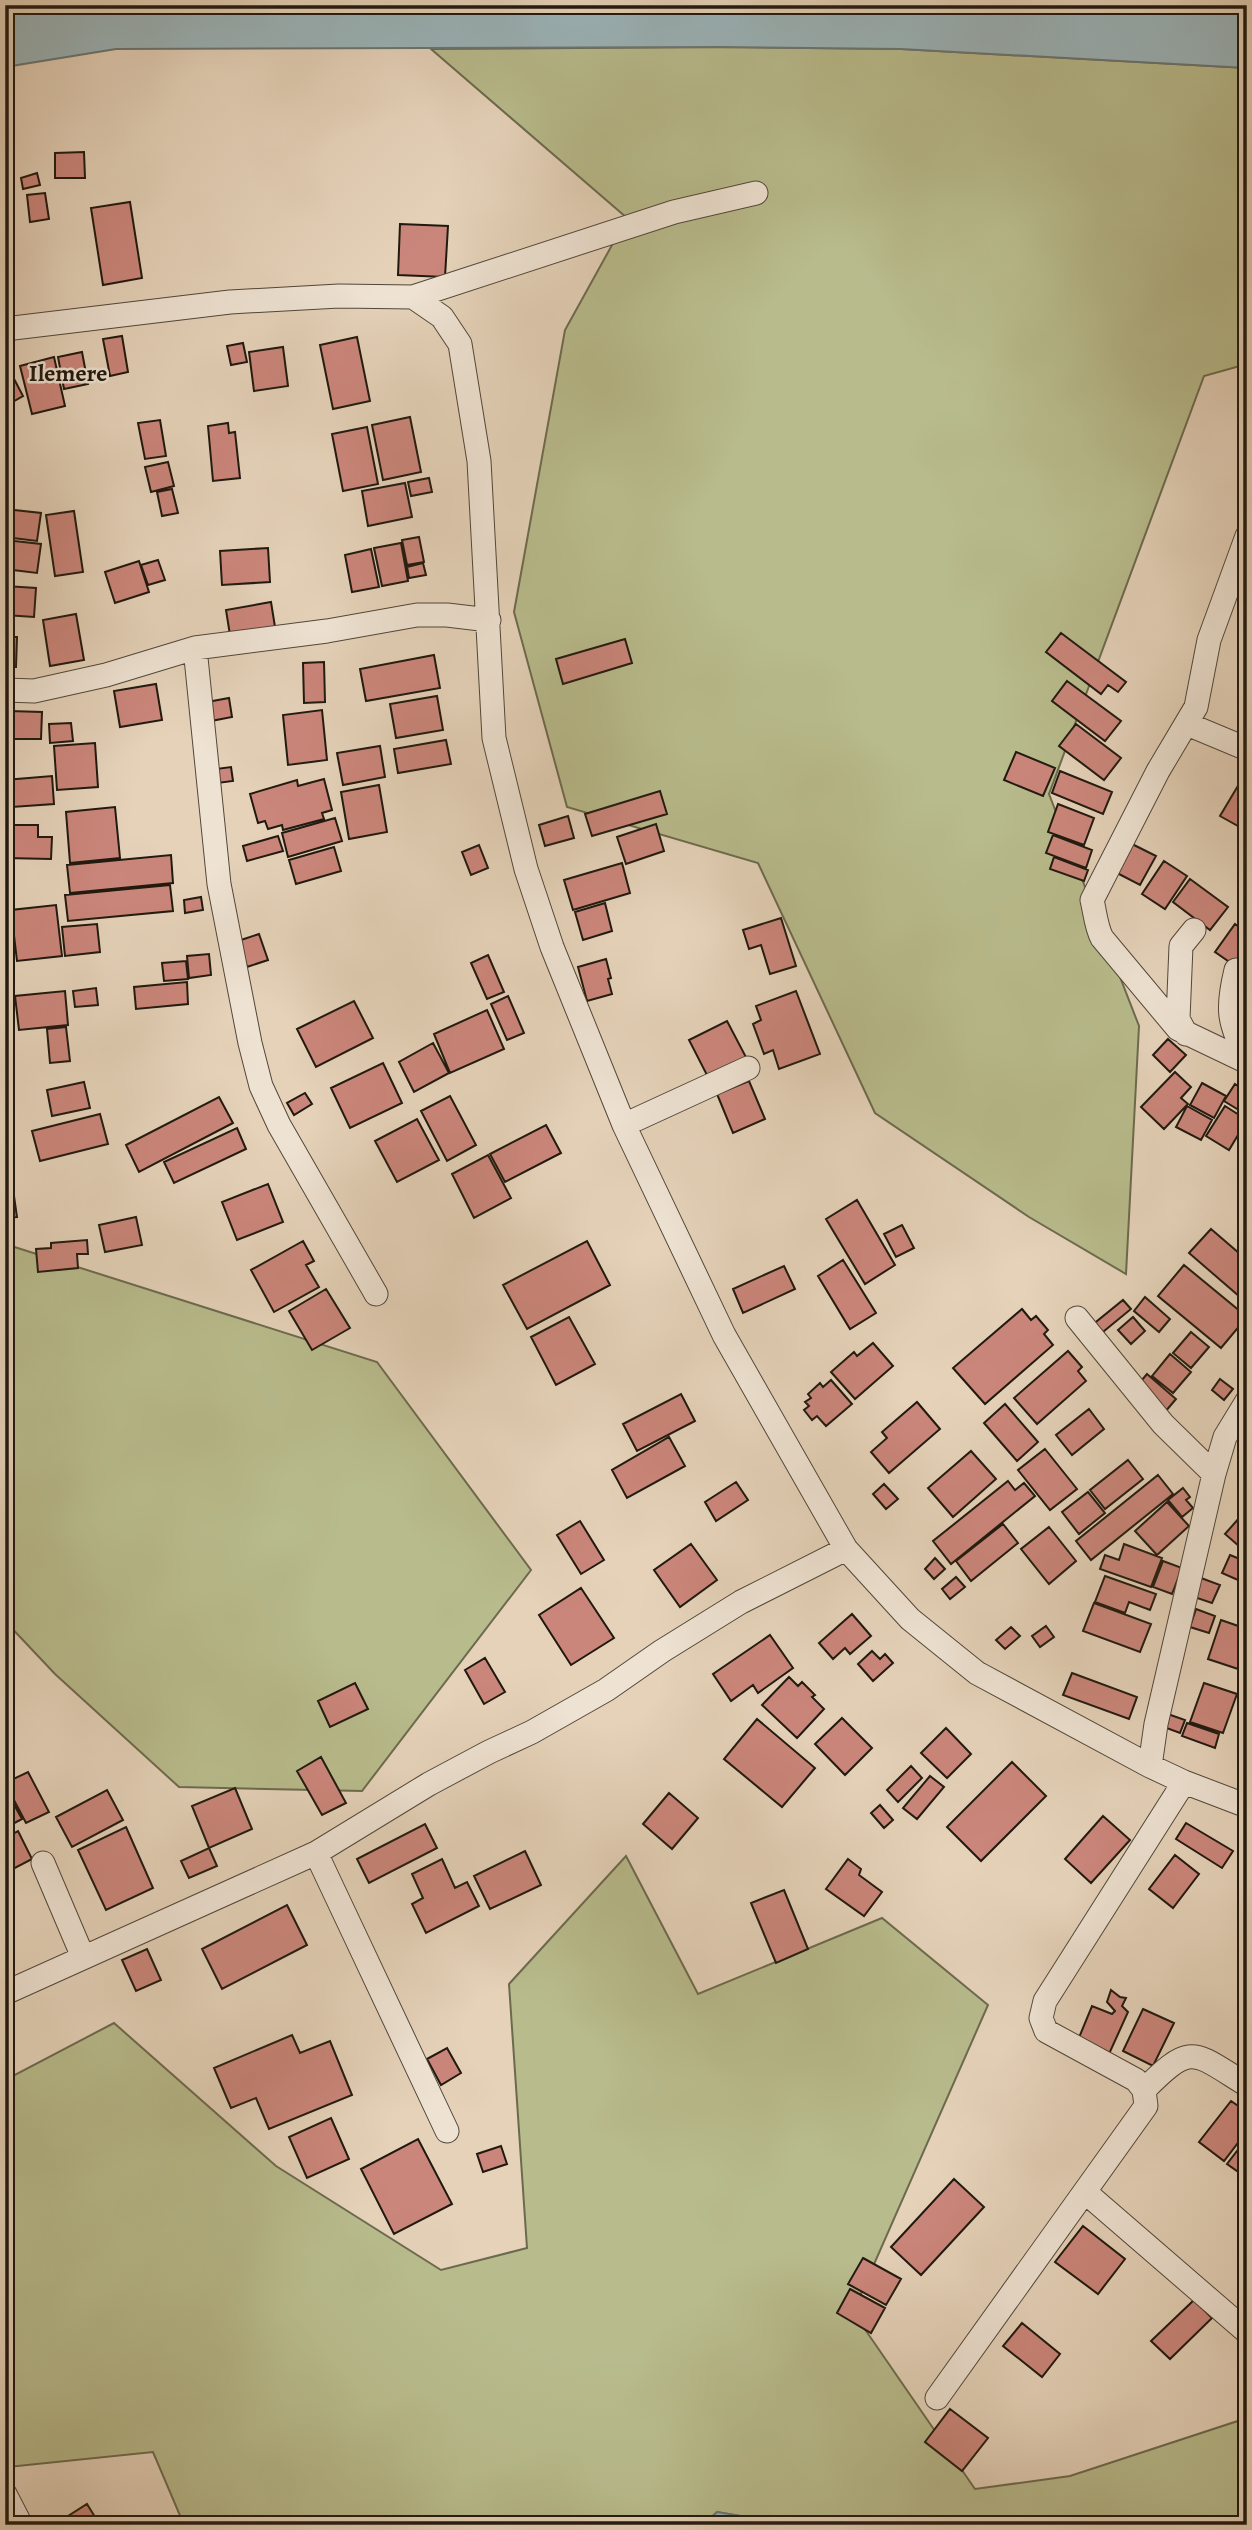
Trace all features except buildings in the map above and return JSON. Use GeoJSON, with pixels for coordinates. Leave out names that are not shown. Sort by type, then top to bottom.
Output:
{"type":"FeatureCollection","features":[{"type":"Feature","properties":{"kind":"street"},"geometry":{"type":"LineString","coordinates":[[5,329],[230,302],[339,296],[414,297],[674,212],[757,193]]}},
{"type":"Feature","properties":{"kind":"street"},"geometry":{"type":"LineString","coordinates":[[414,297],[443,317],[460,344],[479,461],[494,738],[526,869],[552,947],[624,1125],[724,1335],[846,1549],[910,1619],[977,1673],[1150,1766],[1184,1782],[1247,1805]]}},
{"type":"Feature","properties":{"kind":"street"},"geometry":{"type":"LineString","coordinates":[[1247,536],[1209,640],[1196,707],[1158,771],[1092,900],[1098,919],[1097,930],[1102,938],[1168,1019],[1186,1034],[1247,1061]]}},
{"type":"Feature","properties":{"kind":"street"},"geometry":{"type":"LineString","coordinates":[[5,690],[34,691],[106,675],[195,648],[327,631],[417,615],[489,620]]}},
{"type":"Feature","properties":{"kind":"street"},"geometry":{"type":"LineString","coordinates":[[195,648],[219,884],[261,1086],[279,1125],[376,1294]]}},
{"type":"Feature","properties":{"kind":"street"},"geometry":{"type":"LineString","coordinates":[[1187,724],[1247,749]]}},
{"type":"Feature","properties":{"kind":"street"},"geometry":{"type":"LineString","coordinates":[[1186,1034],[1178,1019],[1181,946],[1194,930]]}},
{"type":"Feature","properties":{"kind":"street"},"geometry":{"type":"LineString","coordinates":[[1236,970],[1229,996],[1230,1020],[1247,1061]]}},
{"type":"Feature","properties":{"kind":"street"},"geometry":{"type":"LineString","coordinates":[[624,1125],[748,1068]]}},
{"type":"Feature","properties":{"kind":"street"},"geometry":{"type":"LineString","coordinates":[[1077,1318],[1163,1424],[1214,1474]]}},
{"type":"Feature","properties":{"kind":"street"},"geometry":{"type":"LineString","coordinates":[[1150,1766],[1159,1711],[1214,1474],[1225,1437],[1247,1401]]}},
{"type":"Feature","properties":{"kind":"street"},"geometry":{"type":"LineString","coordinates":[[5,1993],[316,1853],[429,1784],[532,1732],[606,1690],[741,1602],[846,1549]]}},
{"type":"Feature","properties":{"kind":"street"},"geometry":{"type":"LineString","coordinates":[[937,2398],[1146,2106],[1144,2090],[1136,2080],[1046,2031],[1041,2018],[1045,2001],[1184,1782]]}},
{"type":"Feature","properties":{"kind":"street"},"geometry":{"type":"LineString","coordinates":[[316,1853],[447,2131]]}},
{"type":"Feature","properties":{"kind":"street"},"geometry":{"type":"LineString","coordinates":[[43,1863],[83,1957]]}},
{"type":"Feature","properties":{"kind":"street"},"geometry":{"type":"LineString","coordinates":[[1144,2090],[1171,2063],[1185,2056],[1198,2057],[1247,2085]]}},
{"type":"Feature","properties":{"kind":"street"},"geometry":{"type":"LineString","coordinates":[[1085,2192],[1247,2332]]}},
{"type":"Feature","properties":{"kind":"street"},"geometry":{"type":"LineString","coordinates":[[5,2494],[21,2525]]}},
{"type":"Feature","properties":{"kind":"green space"},"geometry":{"type":"Polygon","coordinates":[[[431,49],[901,49],[1247,68],[1247,364],[1204,376],[1049,794],[1139,1026],[1126,1274],[1029,1217],[875,1113],[758,863],[567,807],[514,612],[565,330],[627,218],[431,49]]]}},
{"type":"Feature","properties":{"kind":"green space"},"geometry":{"type":"Polygon","coordinates":[[[5,1244],[377,1362],[531,1570],[362,1791],[179,1787],[55,1674],[5,1621],[5,1244]]]}},
{"type":"Feature","properties":{"kind":"green space"},"geometry":{"type":"Polygon","coordinates":[[[626,1856],[698,1994],[882,1918],[988,2005],[853,2312],[975,2489],[1070,2476],[1247,2418],[1247,2525],[794,2525],[717,2512],[703,2525],[184,2525],[153,2452],[8,2467],[5,2463],[5,2080],[114,2023],[276,2166],[441,2270],[527,2248],[509,1984],[626,1856]]]}},
{"type":"Feature","properties":{"kind":"water"},"geometry":{"type":"Polygon","coordinates":[[[5,5],[1247,5],[1247,68],[901,49],[721,47],[116,49],[5,67],[5,5]]]}},
{"type":"Feature","properties":{"kind":"water"},"geometry":{"type":"Polygon","coordinates":[[[717,2512],[794,2525],[703,2525],[717,2512]]]}},
{"type":"Feature","properties":{"kind":"district","name":"Ilemere"},"geometry":{"type":"Point","coordinates":[68,373]}}]}
